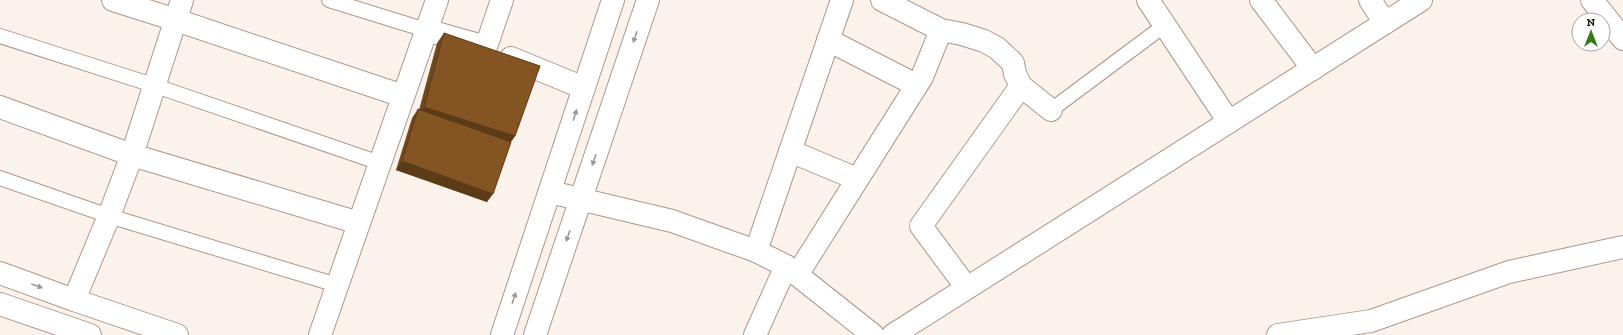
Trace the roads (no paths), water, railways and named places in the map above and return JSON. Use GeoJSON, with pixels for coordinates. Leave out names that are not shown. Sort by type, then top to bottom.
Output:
{"type":"FeatureCollection","features":[{"type":"Feature","properties":{"kind":"street"},"geometry":{"type":"LineString","coordinates":[[113,0],[179,10],[403,96]]}},
{"type":"Feature","properties":{"kind":"street"},"geometry":{"type":"LineString","coordinates":[[320,335],[437,0]]}},
{"type":"Feature","properties":{"kind":"street"},"geometry":{"type":"LineString","coordinates":[[486,47],[502,0]]}},
{"type":"Feature","properties":{"kind":"street"},"geometry":{"type":"LineString","coordinates":[[502,335],[613,0]]}},
{"type":"Feature","properties":{"kind":"street"},"geometry":{"type":"LineString","coordinates":[[535,335],[648,0]]}},
{"type":"Feature","properties":{"kind":"street"},"geometry":{"type":"LineString","coordinates":[[756,251],[842,0]]}},
{"type":"Feature","properties":{"kind":"street"},"geometry":{"type":"LineString","coordinates":[[882,0],[941,30],[962,34],[997,48],[1013,63],[1015,74],[1021,86],[1051,110]]}},
{"type":"Feature","properties":{"kind":"street"},"geometry":{"type":"LineString","coordinates":[[1148,0],[1229,122]]}},
{"type":"Feature","properties":{"kind":"street"},"geometry":{"type":"LineString","coordinates":[[1261,0],[1313,69]]}},
{"type":"Feature","properties":{"kind":"street"},"geometry":{"type":"LineString","coordinates":[[1370,0],[1385,23]]}},
{"type":"Feature","properties":{"kind":"street"},"geometry":{"type":"LineString","coordinates":[[893,335],[1421,0]]}},
{"type":"Feature","properties":{"kind":"street"},"geometry":{"type":"LineString","coordinates":[[1592,0],[1623,39]]}},
{"type":"Feature","properties":{"kind":"street"},"geometry":{"type":"LineString","coordinates":[[74,300],[109,216],[132,155],[153,85],[179,10]]}},
{"type":"Feature","properties":{"kind":"street"},"geometry":{"type":"LineString","coordinates":[[426,30],[486,47],[584,88]]}},
{"type":"Feature","properties":{"kind":"street"},"geometry":{"type":"LineString","coordinates":[[755,335],[792,271],[857,179],[922,77],[941,30]]}},
{"type":"Feature","properties":{"kind":"street"},"geometry":{"type":"LineString","coordinates":[[828,40],[916,85]]}},
{"type":"Feature","properties":{"kind":"street"},"geometry":{"type":"LineString","coordinates":[[967,288],[921,226],[1021,86]]}},
{"type":"Feature","properties":{"kind":"street"},"geometry":{"type":"LineString","coordinates":[[0,108],[132,155],[359,223]]}},
{"type":"Feature","properties":{"kind":"street"},"geometry":{"type":"LineString","coordinates":[[790,151],[857,179]]}},
{"type":"Feature","properties":{"kind":"street"},"geometry":{"type":"LineString","coordinates":[[550,192],[672,221],[756,251],[792,271],[873,335]]}},
{"type":"Feature","properties":{"kind":"street"},"geometry":{"type":"LineString","coordinates":[[1278,335],[1371,321],[1509,272],[1623,247]]}},
{"type":"Feature","properties":{"kind":"street"},"geometry":{"type":"LineString","coordinates":[[0,272],[74,300],[177,335]]}},
{"type":"Feature","properties":{"kind":"street"},"geometry":{"type":"LineString","coordinates":[[0,304],[90,335]]}},
{"type":"Feature","properties":{"kind":"lane"},"geometry":{"type":"LineString","coordinates":[[329,0],[426,30]]}},
{"type":"Feature","properties":{"kind":"lane"},"geometry":{"type":"LineString","coordinates":[[1051,110],[1165,25]]}},
{"type":"Feature","properties":{"kind":"lane"},"geometry":{"type":"LineString","coordinates":[[0,36],[153,85],[380,164]]}},
{"type":"Feature","properties":{"kind":"lane"},"geometry":{"type":"LineString","coordinates":[[0,178],[109,216],[338,285]]}}]}
